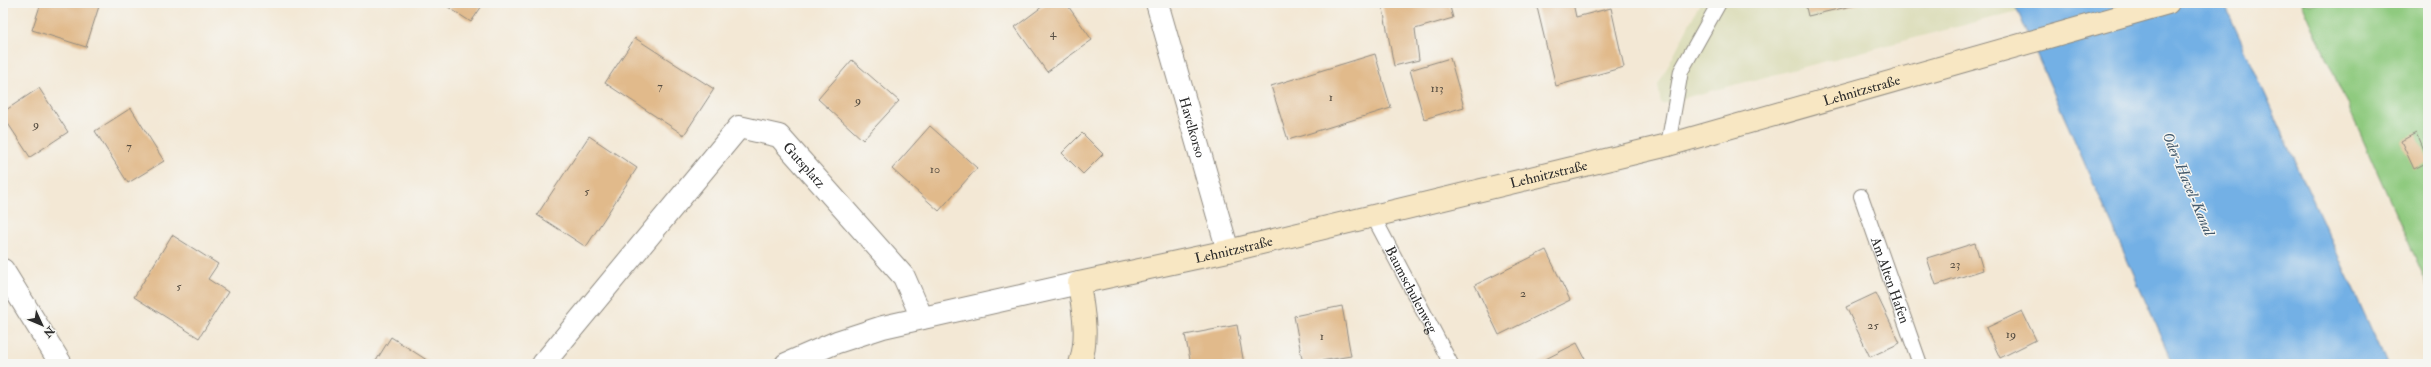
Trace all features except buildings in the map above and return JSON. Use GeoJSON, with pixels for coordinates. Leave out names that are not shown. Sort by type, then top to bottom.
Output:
{"type":"FeatureCollection","features":[{"type":"Feature","properties":{"kind":"main road","name":"Lehnitzstraße"},"geometry":{"type":"LineString","coordinates":[[1079,283],[1228,251],[1668,145],[2168,3]]}},
{"type":"Feature","properties":{"kind":"main road"},"geometry":{"type":"LineString","coordinates":[[1079,283],[1086,331],[1085,347],[1080,364]]}},
{"type":"Feature","properties":{"kind":"street","name":"Havelkorso"},"geometry":{"type":"LineString","coordinates":[[1157,3],[1228,251]]}},
{"type":"Feature","properties":{"kind":"street","name":"Gutsplatz"},"geometry":{"type":"LineString","coordinates":[[543,364],[739,127],[779,136],[904,277],[922,318]]}},
{"type":"Feature","properties":{"kind":"street"},"geometry":{"type":"LineString","coordinates":[[3,270],[61,364]]}},
{"type":"Feature","properties":{"kind":"street","name":"Lehnitzstraße"},"geometry":{"type":"LineString","coordinates":[[922,318],[1079,283]]}},
{"type":"Feature","properties":{"kind":"street"},"geometry":{"type":"LineString","coordinates":[[786,364],[837,342],[884,327],[922,318]]}},
{"type":"Feature","properties":{"kind":"lane"},"geometry":{"type":"LineString","coordinates":[[1668,145],[1681,71],[1719,3]]}},
{"type":"Feature","properties":{"kind":"lane","name":"Am Alten Hafen"},"geometry":{"type":"LineString","coordinates":[[1861,196],[1920,364]]}},
{"type":"Feature","properties":{"kind":"lane","name":"Baumschulenweg"},"geometry":{"type":"LineString","coordinates":[[1373,216],[1451,364]]}},
{"type":"Feature","properties":{"kind":"shaded area"},"geometry":{"type":"Polygon","coordinates":[[[1700,3],[2014,3],[2018,11],[1661,104],[1658,85],[1700,3]]]}},
{"type":"Feature","properties":{"kind":"green space"},"geometry":{"type":"Polygon","coordinates":[[[2302,3],[2428,3],[2428,286],[2302,3]]]}},
{"type":"Feature","properties":{"kind":"water","name":"Oder-Havel-Kanal"},"geometry":{"type":"Polygon","coordinates":[[[2014,3],[2224,3],[2387,364],[2173,364],[2014,3]]]}}]}
